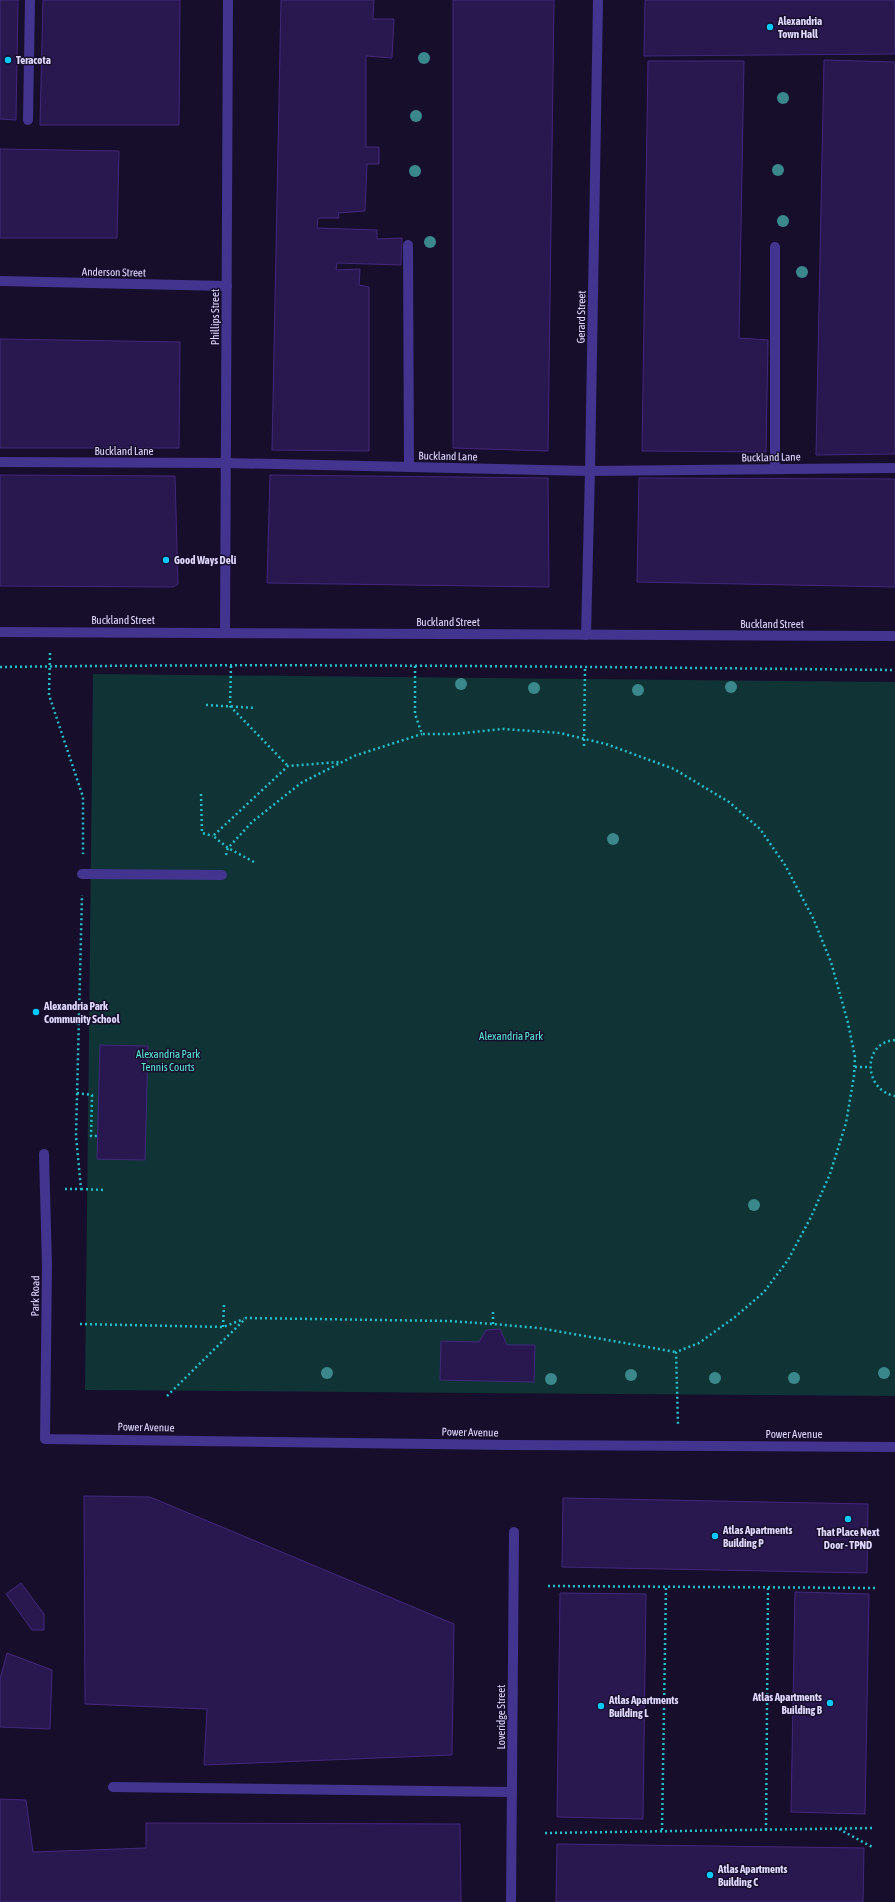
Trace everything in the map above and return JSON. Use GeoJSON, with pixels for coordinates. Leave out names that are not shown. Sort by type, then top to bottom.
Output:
{"type":"FeatureCollection","features":[{"type":"Feature","properties":{"kind":"street"},"geometry":{"type":"LineString","coordinates":[[28,120],[30,0]]}},
{"type":"Feature","properties":{"kind":"street","name":"Phillips Street"},"geometry":{"type":"LineString","coordinates":[[225,633],[228,0]]}},
{"type":"Feature","properties":{"kind":"street","name":"Gerard Street"},"geometry":{"type":"LineString","coordinates":[[586,635],[598,0]]}},
{"type":"Feature","properties":{"kind":"street"},"geometry":{"type":"LineString","coordinates":[[408,245],[409,467]]}},
{"type":"Feature","properties":{"kind":"street"},"geometry":{"type":"LineString","coordinates":[[775,247],[775,468]]}},
{"type":"Feature","properties":{"kind":"street","name":"Anderson Street"},"geometry":{"type":"LineString","coordinates":[[0,282],[227,286]]}},
{"type":"Feature","properties":{"kind":"street","name":"Buckland Lane"},"geometry":{"type":"LineString","coordinates":[[0,462],[226,463],[590,471],[895,468]]}},
{"type":"Feature","properties":{"kind":"street","name":"Buckland Street"},"geometry":{"type":"LineString","coordinates":[[0,632],[895,636]]}},
{"type":"Feature","properties":{"kind":"street"},"geometry":{"type":"LineString","coordinates":[[82,874],[222,875]]}},
{"type":"Feature","properties":{"kind":"street","name":"Park Road"},"geometry":{"type":"LineString","coordinates":[[44,1154],[47,1266],[45,1438]]}},
{"type":"Feature","properties":{"kind":"street","name":"Power Avenue"},"geometry":{"type":"LineString","coordinates":[[45,1438],[514,1445],[895,1447]]}},
{"type":"Feature","properties":{"kind":"street","name":"Loveridge Street"},"geometry":{"type":"LineString","coordinates":[[511,1902],[514,1532]]}},
{"type":"Feature","properties":{"kind":"street"},"geometry":{"type":"LineString","coordinates":[[113,1787],[512,1792]]}},
{"type":"Feature","properties":{"kind":"path"},"geometry":{"type":"LineString","coordinates":[[50,666],[49,695],[84,797],[76,1136],[82,1189]]}},
{"type":"Feature","properties":{"kind":"path"},"geometry":{"type":"LineString","coordinates":[[231,666],[230,706],[288,766]]}},
{"type":"Feature","properties":{"kind":"path"},"geometry":{"type":"LineString","coordinates":[[415,666],[415,714],[422,734]]}},
{"type":"Feature","properties":{"kind":"path"},"geometry":{"type":"LineString","coordinates":[[0,667],[415,666],[895,670]]}},
{"type":"Feature","properties":{"kind":"path"},"geometry":{"type":"LineString","coordinates":[[584,746],[585,667]]}},
{"type":"Feature","properties":{"kind":"path"},"geometry":{"type":"LineString","coordinates":[[206,705],[256,708]]}},
{"type":"Feature","properties":{"kind":"path"},"geometry":{"type":"LineString","coordinates":[[80,1324],[223,1327],[246,1318],[449,1321],[539,1328],[676,1352],[699,1343],[735,1317],[764,1292],[788,1260],[811,1217],[830,1174],[846,1123],[855,1067],[855,1057],[848,1023],[832,962],[813,918],[785,865],[760,829],[729,802],[674,769],[606,744],[560,733],[503,729],[454,734],[422,734],[354,756],[302,783],[252,822],[228,848],[222,875]]}},
{"type":"Feature","properties":{"kind":"path"},"geometry":{"type":"LineString","coordinates":[[214,836],[288,766],[342,762]]}},
{"type":"Feature","properties":{"kind":"path"},"geometry":{"type":"LineString","coordinates":[[201,794],[202,834],[214,836],[228,848],[254,862]]}},
{"type":"Feature","properties":{"kind":"path"},"geometry":{"type":"LineString","coordinates":[[895,1040],[883,1044],[876,1050],[870,1067],[875,1084],[882,1091],[895,1096]]}},
{"type":"Feature","properties":{"kind":"path"},"geometry":{"type":"LineString","coordinates":[[855,1067],[870,1067]]}},
{"type":"Feature","properties":{"kind":"path"},"geometry":{"type":"LineString","coordinates":[[77,1093],[92,1095],[91,1136],[98,1136]]}},
{"type":"Feature","properties":{"kind":"path"},"geometry":{"type":"LineString","coordinates":[[46,1188],[105,1190]]}},
{"type":"Feature","properties":{"kind":"path"},"geometry":{"type":"LineString","coordinates":[[223,1327],[224,1305]]}},
{"type":"Feature","properties":{"kind":"path"},"geometry":{"type":"LineString","coordinates":[[493,1312],[493,1324]]}},
{"type":"Feature","properties":{"kind":"path"},"geometry":{"type":"LineString","coordinates":[[167,1396],[246,1318]]}},
{"type":"Feature","properties":{"kind":"path"},"geometry":{"type":"LineString","coordinates":[[676,1352],[678,1445]]}},
{"type":"Feature","properties":{"kind":"path"},"geometry":{"type":"LineString","coordinates":[[548,1586],[877,1588]]}},
{"type":"Feature","properties":{"kind":"path"},"geometry":{"type":"LineString","coordinates":[[662,1830],[666,1586]]}},
{"type":"Feature","properties":{"kind":"path"},"geometry":{"type":"LineString","coordinates":[[766,1830],[768,1587]]}},
{"type":"Feature","properties":{"kind":"path"},"geometry":{"type":"LineString","coordinates":[[545,1833],[662,1830],[874,1828]]}},
{"type":"Feature","properties":{"kind":"path"},"geometry":{"type":"LineString","coordinates":[[839,1829],[874,1848]]}},
{"type":"Feature","properties":{"kind":"green space","name":"Alexandria Park"},"geometry":{"type":"Polygon","coordinates":[[[93,674],[895,682],[895,1396],[85,1390],[93,674]]]}},
{"type":"Feature","properties":{"kind":"building","name":"Teracota"},"geometry":{"type":"Polygon","coordinates":[[[0,0],[18,0],[16,120],[0,119],[0,0]]]}},
{"type":"Feature","properties":{"kind":"building"},"geometry":{"type":"Polygon","coordinates":[[[43,0],[180,0],[179,125],[40,125],[43,0]]]}},
{"type":"Feature","properties":{"kind":"building"},"geometry":{"type":"Polygon","coordinates":[[[281,0],[374,0],[373,19],[394,19],[392,58],[366,56],[366,147],[379,147],[379,164],[367,164],[365,211],[338,213],[339,218],[318,218],[317,228],[377,230],[377,239],[402,238],[401,265],[337,263],[336,270],[360,269],[359,285],[369,287],[369,451],[272,450],[281,0]]]}},
{"type":"Feature","properties":{"kind":"building"},"geometry":{"type":"Polygon","coordinates":[[[453,0],[554,0],[548,451],[453,448],[453,0]]]}},
{"type":"Feature","properties":{"kind":"building","name":"Alexandria Town Hall"},"geometry":{"type":"Polygon","coordinates":[[[645,0],[895,0],[895,54],[644,56],[645,0]]]}},
{"type":"Feature","properties":{"kind":"building"},"geometry":{"type":"Polygon","coordinates":[[[824,60],[895,62],[895,454],[816,455],[824,60]]]}},
{"type":"Feature","properties":{"kind":"building"},"geometry":{"type":"Polygon","coordinates":[[[648,61],[744,61],[739,338],[768,340],[766,452],[642,451],[648,61]]]}},
{"type":"Feature","properties":{"kind":"building"},"geometry":{"type":"Polygon","coordinates":[[[0,149],[119,151],[117,238],[0,238],[0,149]]]}},
{"type":"Feature","properties":{"kind":"building"},"geometry":{"type":"Polygon","coordinates":[[[0,339],[180,342],[179,448],[0,448],[0,339]]]}},
{"type":"Feature","properties":{"kind":"building"},"geometry":{"type":"Polygon","coordinates":[[[0,475],[175,476],[178,584],[173,587],[0,586],[0,475]]]}},
{"type":"Feature","properties":{"kind":"building"},"geometry":{"type":"Polygon","coordinates":[[[270,475],[548,478],[549,587],[267,583],[270,475]]]}},
{"type":"Feature","properties":{"kind":"building"},"geometry":{"type":"Polygon","coordinates":[[[639,478],[895,479],[895,587],[637,582],[639,478]]]}},
{"type":"Feature","properties":{"kind":"building"},"geometry":{"type":"Polygon","coordinates":[[[100,1045],[148,1046],[145,1160],[97,1159],[100,1045]]]}},
{"type":"Feature","properties":{"kind":"building"},"geometry":{"type":"Polygon","coordinates":[[[500,1329],[507,1345],[535,1345],[534,1382],[440,1380],[441,1341],[479,1342],[486,1330],[500,1329]]]}},
{"type":"Feature","properties":{"kind":"building"},"geometry":{"type":"Polygon","coordinates":[[[84,1496],[150,1497],[454,1624],[452,1755],[204,1765],[207,1709],[85,1704],[84,1496]]]}},
{"type":"Feature","properties":{"kind":"building","name":"Atlas Apartments Building P"},"geometry":{"type":"Polygon","coordinates":[[[563,1498],[868,1504],[867,1573],[562,1567],[563,1498]]]}},
{"type":"Feature","properties":{"kind":"building"},"geometry":{"type":"Polygon","coordinates":[[[21,1583],[44,1614],[44,1630],[32,1630],[6,1594],[21,1583]]]}},
{"type":"Feature","properties":{"kind":"building","name":"Atlas Apartments Building B"},"geometry":{"type":"Polygon","coordinates":[[[795,1592],[869,1594],[865,1814],[791,1812],[795,1592]]]}},
{"type":"Feature","properties":{"kind":"building","name":"Atlas Apartments Building L"},"geometry":{"type":"Polygon","coordinates":[[[560,1593],[646,1594],[643,1819],[557,1817],[560,1593]]]}},
{"type":"Feature","properties":{"kind":"building"},"geometry":{"type":"Polygon","coordinates":[[[7,1653],[52,1670],[50,1729],[0,1727],[0,1679],[7,1653]]]}},
{"type":"Feature","properties":{"kind":"building"},"geometry":{"type":"Polygon","coordinates":[[[0,1799],[26,1800],[33,1852],[146,1848],[146,1823],[460,1824],[461,1902],[0,1902],[0,1799]]]}},
{"type":"Feature","properties":{"kind":"building","name":"Atlas Apartments Building C"},"geometry":{"type":"Polygon","coordinates":[[[557,1844],[864,1848],[863,1902],[556,1902],[557,1844]]]}},
{"type":"Feature","properties":{"kind":"place","name":"Alexandria Town Hall"},"geometry":{"type":"Point","coordinates":[770,27]}},
{"type":"Feature","properties":{"kind":"place","name":"Teracota"},"geometry":{"type":"Point","coordinates":[8,60]}},
{"type":"Feature","properties":{"kind":"place","name":"Good Ways Deli"},"geometry":{"type":"Point","coordinates":[166,560]}},
{"type":"Feature","properties":{"kind":"place","name":"Alexandria Park Community School"},"geometry":{"type":"Point","coordinates":[36,1012]}},
{"type":"Feature","properties":{"kind":"place","name":"That Place Next Door - TPND"},"geometry":{"type":"Point","coordinates":[848,1519]}},
{"type":"Feature","properties":{"kind":"place","name":"Atlas Apartments Building P"},"geometry":{"type":"Point","coordinates":[715,1536]}},
{"type":"Feature","properties":{"kind":"place","name":"Atlas Apartments Building B"},"geometry":{"type":"Point","coordinates":[830,1703]}},
{"type":"Feature","properties":{"kind":"place","name":"Atlas Apartments Building L"},"geometry":{"type":"Point","coordinates":[601,1706]}},
{"type":"Feature","properties":{"kind":"place","name":"Atlas Apartments Building C"},"geometry":{"type":"Point","coordinates":[710,1875]}},
{"type":"Feature","properties":{"kind":"park label","name":"Alexandria Park Tennis Courts"},"geometry":{"type":"Point","coordinates":[168,1060]}}]}
